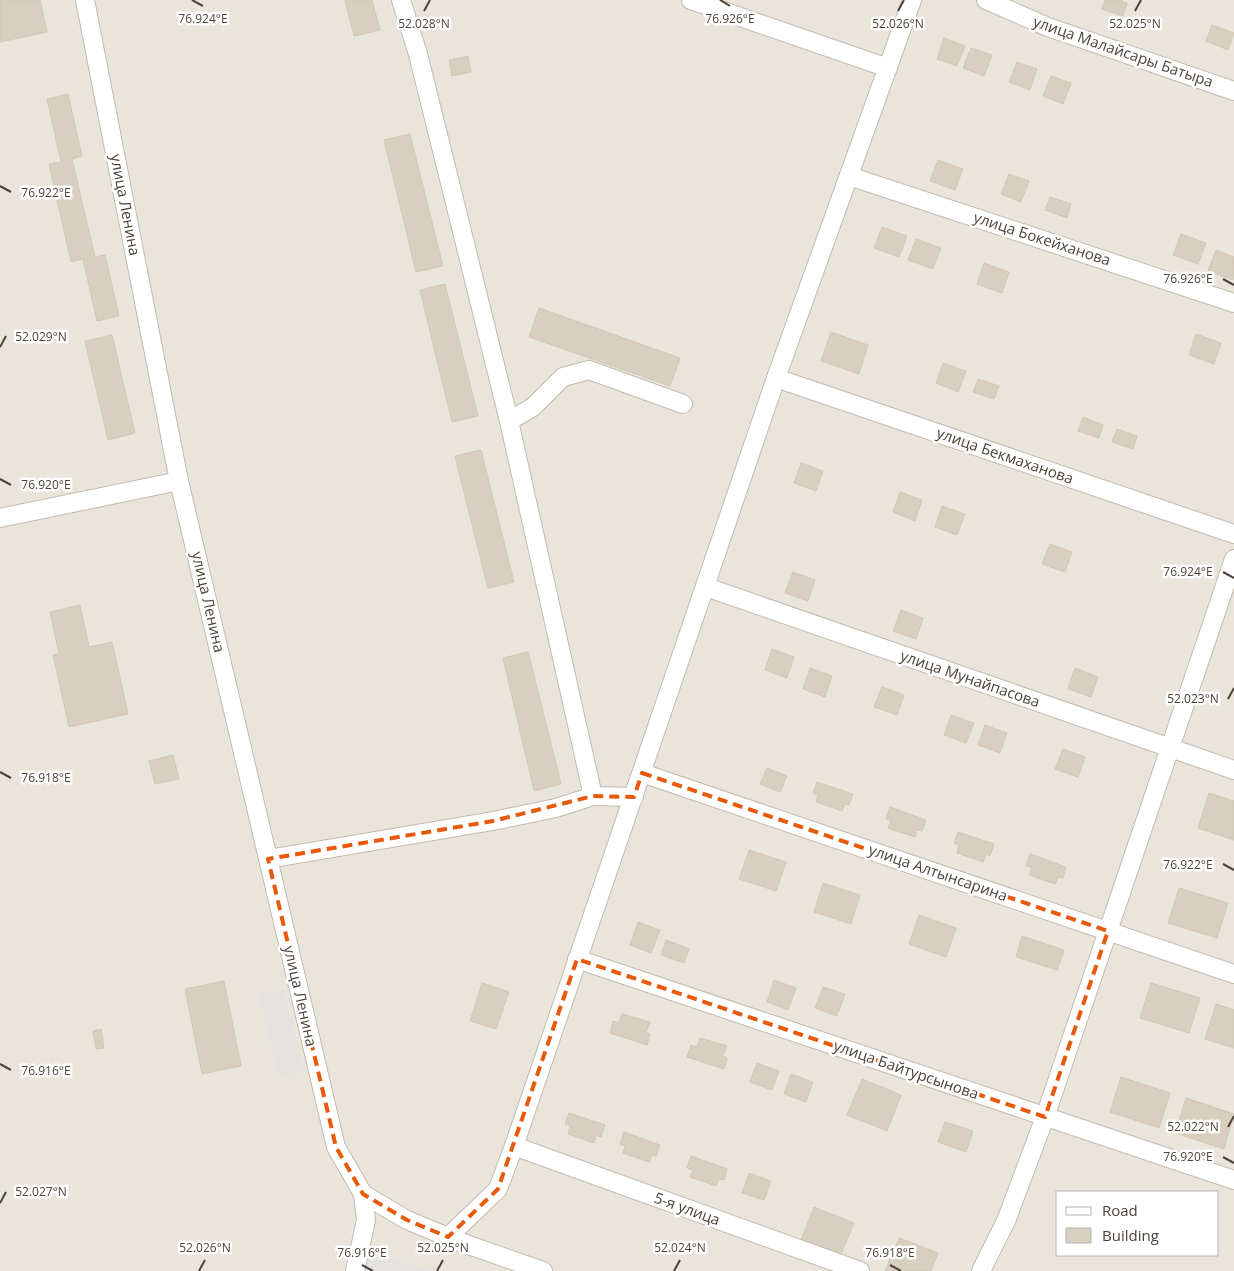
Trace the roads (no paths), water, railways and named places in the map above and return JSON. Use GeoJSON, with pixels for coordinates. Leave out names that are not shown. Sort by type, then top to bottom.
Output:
{"type":"FeatureCollection","features":[{"type":"Feature","properties":{"kind":"street","name":"улица Ленина"},"geometry":{"type":"LineString","coordinates":[[85,0],[179,481],[336,1146],[363,1194]]}},
{"type":"Feature","properties":{"kind":"street"},"geometry":{"type":"LineString","coordinates":[[401,0],[418,54],[509,420],[593,796]]}},
{"type":"Feature","properties":{"kind":"street"},"geometry":{"type":"LineString","coordinates":[[692,0],[888,68]]}},
{"type":"Feature","properties":{"kind":"street"},"geometry":{"type":"LineString","coordinates":[[448,1237],[498,1188],[514,1146],[776,378],[912,0]]}},
{"type":"Feature","properties":{"kind":"street","name":"улица Малайсары Батыра"},"geometry":{"type":"LineString","coordinates":[[986,0],[1048,28],[1234,91]]}},
{"type":"Feature","properties":{"kind":"street","name":"улица Бокейханова"},"geometry":{"type":"LineString","coordinates":[[849,176],[1234,303]]}},
{"type":"Feature","properties":{"kind":"street"},"geometry":{"type":"LineString","coordinates":[[509,420],[533,407],[563,377],[576,371],[590,370],[683,404]]}},
{"type":"Feature","properties":{"kind":"street","name":"улица Бекмаханова"},"geometry":{"type":"LineString","coordinates":[[776,378],[1234,534]]}},
{"type":"Feature","properties":{"kind":"street"},"geometry":{"type":"LineString","coordinates":[[0,518],[179,481]]}},
{"type":"Feature","properties":{"kind":"street"},"geometry":{"type":"LineString","coordinates":[[981,1271],[1006,1221],[1045,1117],[1234,559]]}},
{"type":"Feature","properties":{"kind":"street","name":"улица Мунайпасова"},"geometry":{"type":"LineString","coordinates":[[706,587],[1234,770]]}},
{"type":"Feature","properties":{"kind":"street","name":"улица Алтынсарина"},"geometry":{"type":"LineString","coordinates":[[642,773],[1234,974]]}},
{"type":"Feature","properties":{"kind":"street"},"geometry":{"type":"LineString","coordinates":[[268,859],[493,821],[556,808],[593,796],[634,797]]}},
{"type":"Feature","properties":{"kind":"street","name":"улица Байтурсынова"},"geometry":{"type":"LineString","coordinates":[[577,959],[1234,1180]]}},
{"type":"Feature","properties":{"kind":"street","name":"5-я улица"},"geometry":{"type":"LineString","coordinates":[[514,1146],[860,1271]]}},
{"type":"Feature","properties":{"kind":"street"},"geometry":{"type":"LineString","coordinates":[[363,1194],[407,1220],[448,1237],[543,1271]]}},
{"type":"Feature","properties":{"kind":"street"},"geometry":{"type":"LineString","coordinates":[[355,1271],[366,1220],[363,1194]]}}]}
